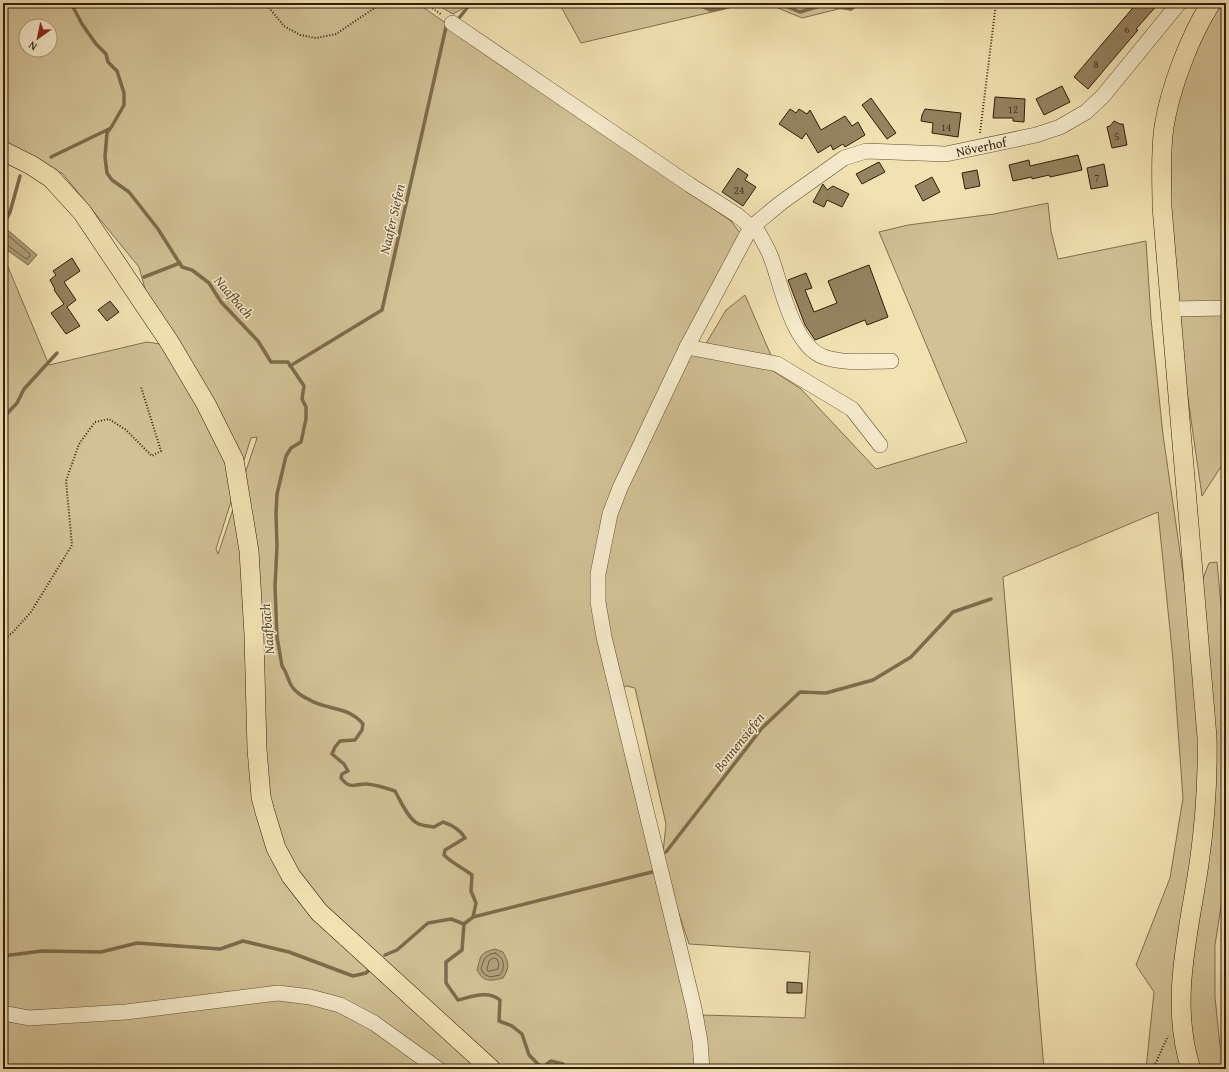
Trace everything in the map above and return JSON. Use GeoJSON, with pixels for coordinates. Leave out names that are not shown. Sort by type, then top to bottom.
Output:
{"type":"FeatureCollection","features":[{"type":"Feature","properties":{"kind":"main road"},"geometry":{"type":"LineString","coordinates":[[1192,1069],[1188,1059],[1182,1021],[1182,978],[1186,936],[1199,866],[1205,822],[1208,772],[1207,737],[1191,563],[1162,207],[1162,164],[1164,127],[1173,89],[1187,52],[1211,3]]}},
{"type":"Feature","properties":{"kind":"main road"},"geometry":{"type":"LineString","coordinates":[[3,151],[32,165],[51,178],[82,212],[170,343],[206,404],[234,460],[249,551],[254,635],[257,749],[261,797],[276,848],[292,876],[319,912],[491,1069]]}},
{"type":"Feature","properties":{"kind":"street","name":"Növerhof"},"geometry":{"type":"LineString","coordinates":[[752,226],[782,202],[844,158],[866,151],[946,154],[1036,135],[1060,127],[1086,112],[1103,96],[1179,3]]}},
{"type":"Feature","properties":{"kind":"street"},"geometry":{"type":"LineString","coordinates":[[452,23],[752,226],[772,258],[790,315],[808,347],[824,357],[839,360],[859,362],[891,361]]}},
{"type":"Feature","properties":{"kind":"street"},"geometry":{"type":"LineString","coordinates":[[702,1069],[700,1041],[694,1008],[604,637],[598,602],[598,574],[610,514],[620,488],[687,347],[752,226]]}},
{"type":"Feature","properties":{"kind":"street"},"geometry":{"type":"LineString","coordinates":[[1171,309],[1226,308]]}},
{"type":"Feature","properties":{"kind":"street"},"geometry":{"type":"LineString","coordinates":[[687,347],[777,364],[852,409],[880,445]]}},
{"type":"Feature","properties":{"kind":"street"},"geometry":{"type":"LineString","coordinates":[[3,1013],[29,1018],[126,1012],[278,992],[310,997],[340,1005],[374,1023],[438,1069]]}},
{"type":"Feature","properties":{"kind":"path"},"geometry":{"type":"LineString","coordinates":[[265,3],[284,26],[300,35],[316,38],[336,34],[382,3]]}},
{"type":"Feature","properties":{"kind":"path"},"geometry":{"type":"LineString","coordinates":[[425,3],[452,23]]}},
{"type":"Feature","properties":{"kind":"path"},"geometry":{"type":"LineString","coordinates":[[432,8],[439,3]]}},
{"type":"Feature","properties":{"kind":"path"},"geometry":{"type":"LineString","coordinates":[[981,147],[980,130],[996,3]]}},
{"type":"Feature","properties":{"kind":"path"},"geometry":{"type":"LineString","coordinates":[[3,640],[13,632],[31,612],[72,545],[66,481],[79,444],[95,422],[109,419],[126,430],[152,456],[162,451],[141,388]]}},
{"type":"Feature","properties":{"kind":"path"},"geometry":{"type":"LineString","coordinates":[[1153,1069],[1169,1035],[1182,1021]]}},
{"type":"Feature","properties":{"kind":"shaded area"},"geometry":{"type":"Polygon","coordinates":[[[3,3],[417,3],[731,221],[740,233],[617,482],[593,581],[687,999],[698,1069],[3,1069],[3,255],[49,365],[147,342],[160,344],[139,267],[62,173],[31,165],[3,162],[3,3]],[[251,438],[216,549],[218,554],[257,438],[251,438]]]}},
{"type":"Feature","properties":{"kind":"shaded area"},"geometry":{"type":"Polygon","coordinates":[[[434,3],[473,3],[453,14],[434,3]]]}},
{"type":"Feature","properties":{"kind":"shaded area"},"geometry":{"type":"Polygon","coordinates":[[[559,3],[750,3],[581,43],[559,3]]]}},
{"type":"Feature","properties":{"kind":"shaded area"},"geometry":{"type":"Polygon","coordinates":[[[766,3],[863,3],[802,18],[766,3]]]}},
{"type":"Feature","properties":{"kind":"shaded area"},"geometry":{"type":"Polygon","coordinates":[[[1220,3],[1226,3],[1226,304],[1176,302],[1167,159],[1186,69],[1220,3]]]}},
{"type":"Feature","properties":{"kind":"shaded area"},"geometry":{"type":"Polygon","coordinates":[[[1048,203],[1051,231],[1058,259],[1146,241],[1151,319],[1163,435],[1189,614],[1209,563],[1217,562],[1226,658],[1226,875],[1215,945],[1215,997],[1220,1046],[1226,1055],[1226,1069],[1146,1069],[1154,992],[1136,965],[1170,878],[1183,798],[1173,660],[1158,512],[1003,577],[1044,1069],[706,1069],[702,1015],[805,1018],[810,952],[689,944],[662,862],[666,824],[635,688],[627,686],[619,688],[609,645],[602,573],[612,520],[689,349],[767,367],[801,389],[876,469],[967,442],[879,232],[908,225],[994,214],[1048,203]]]}},
{"type":"Feature","properties":{"kind":"shaded area"},"geometry":{"type":"Polygon","coordinates":[[[745,295],[773,360],[704,347],[726,310],[745,295]]]}},
{"type":"Feature","properties":{"kind":"shaded area"},"geometry":{"type":"Polygon","coordinates":[[[1226,314],[1226,459],[1202,496],[1176,315],[1226,314]]]}},
{"type":"Feature","properties":{"kind":"water"},"geometry":{"type":"Polygon","coordinates":[[[3,226],[37,255],[28,265],[3,247],[3,226]]]}},
{"type":"Feature","properties":{"kind":"water"},"geometry":{"type":"Polygon","coordinates":[[[495,949],[503,952],[507,959],[508,968],[503,978],[488,980],[482,977],[477,970],[480,958],[483,954],[495,949]]]}},
{"type":"Feature","properties":{"kind":"building"},"geometry":{"type":"Polygon","coordinates":[[[1137,3],[1159,3],[1088,89],[1074,77],[1137,3]]]}},
{"type":"Feature","properties":{"kind":"building"},"geometry":{"type":"Polygon","coordinates":[[[1062,86],[1070,102],[1044,115],[1036,99],[1062,86]]]}},
{"type":"Feature","properties":{"kind":"building"},"geometry":{"type":"Polygon","coordinates":[[[995,97],[1025,99],[1024,122],[1013,121],[1013,118],[993,118],[995,97]]]}},
{"type":"Feature","properties":{"kind":"building"},"geometry":{"type":"Polygon","coordinates":[[[871,98],[896,133],[887,139],[862,105],[871,98]]]}},
{"type":"Feature","properties":{"kind":"building"},"geometry":{"type":"Polygon","coordinates":[[[790,109],[796,113],[799,109],[807,114],[810,110],[821,130],[845,116],[852,126],[858,122],[865,135],[845,147],[843,144],[833,150],[831,145],[818,153],[806,133],[802,139],[779,124],[790,109]]]}},
{"type":"Feature","properties":{"kind":"building"},"geometry":{"type":"Polygon","coordinates":[[[925,109],[961,113],[958,137],[932,133],[933,123],[921,121],[925,109]]]}},
{"type":"Feature","properties":{"kind":"building"},"geometry":{"type":"Polygon","coordinates":[[[1114,121],[1123,124],[1127,145],[1112,148],[1107,127],[1114,121]]]}},
{"type":"Feature","properties":{"kind":"building"},"geometry":{"type":"Polygon","coordinates":[[[1078,155],[1082,170],[1050,177],[1049,175],[1013,181],[1009,165],[1029,160],[1030,166],[1078,155]]]}},
{"type":"Feature","properties":{"kind":"building"},"geometry":{"type":"Polygon","coordinates":[[[879,162],[885,172],[862,184],[856,174],[879,162]]]}},
{"type":"Feature","properties":{"kind":"building"},"geometry":{"type":"Polygon","coordinates":[[[1104,164],[1108,186],[1091,189],[1087,168],[1104,164]]]}},
{"type":"Feature","properties":{"kind":"building"},"geometry":{"type":"Polygon","coordinates":[[[738,168],[748,175],[745,180],[756,187],[743,206],[722,192],[738,168]]]}},
{"type":"Feature","properties":{"kind":"building"},"geometry":{"type":"Polygon","coordinates":[[[977,170],[980,186],[965,189],[962,173],[977,170]]]}},
{"type":"Feature","properties":{"kind":"building"},"geometry":{"type":"Polygon","coordinates":[[[932,177],[940,192],[923,201],[915,186],[932,177]]]}},
{"type":"Feature","properties":{"kind":"building"},"geometry":{"type":"Polygon","coordinates":[[[823,184],[827,190],[833,186],[849,194],[842,207],[827,200],[824,207],[813,202],[823,184]]]}},
{"type":"Feature","properties":{"kind":"building"},"geometry":{"type":"Polygon","coordinates":[[[72,258],[80,271],[64,282],[76,300],[67,307],[80,326],[66,334],[51,313],[64,304],[54,290],[55,289],[50,280],[56,275],[53,271],[72,258]]]}},
{"type":"Feature","properties":{"kind":"building"},"geometry":{"type":"Polygon","coordinates":[[[869,265],[888,317],[867,325],[865,320],[815,340],[805,325],[788,280],[806,273],[812,288],[805,290],[814,312],[837,303],[828,281],[869,265]]]}},
{"type":"Feature","properties":{"kind":"building"},"geometry":{"type":"Polygon","coordinates":[[[110,301],[119,312],[107,321],[98,310],[110,301]]]}},
{"type":"Feature","properties":{"kind":"building"},"geometry":{"type":"Polygon","coordinates":[[[787,982],[802,983],[802,993],[787,993],[787,982]]]}},
{"type":"Feature","properties":{"kind":"waterway","name":"Naafbach"},"geometry":{"type":"LineString","coordinates":[[71,3],[82,24],[96,44],[106,54],[108,62],[117,71],[124,93],[124,105],[107,133],[105,157],[107,173],[112,180],[129,192],[158,229],[182,267],[192,270],[209,283],[221,302],[258,341],[271,362],[288,362],[304,386],[302,399],[306,407],[306,419],[301,442],[291,448],[286,456],[277,494],[276,514],[277,546],[275,586],[277,637],[282,666],[291,686],[294,690],[315,703],[344,711],[357,718],[363,724],[362,730],[355,740],[340,741],[332,754],[344,764],[348,771],[342,774],[341,778],[345,782],[354,786],[367,784],[395,791],[405,810],[415,822],[434,827],[443,822],[450,824],[461,832],[465,838],[445,850],[444,855],[450,861],[472,875],[471,891],[476,903],[473,917],[464,924],[462,950],[446,962],[446,983],[458,1000],[479,995],[490,995],[500,1000],[499,1021],[512,1026],[522,1034],[529,1055],[543,1067],[551,1061],[563,1064],[563,1069]]}},
{"type":"Feature","properties":{"kind":"waterway","name":"Naafer Siefen"},"geometry":{"type":"LineString","coordinates":[[459,18],[471,3]]}},
{"type":"Feature","properties":{"kind":"waterway"},"geometry":{"type":"LineString","coordinates":[[694,3],[710,10],[724,8],[725,3]]}},
{"type":"Feature","properties":{"kind":"waterway"},"geometry":{"type":"LineString","coordinates":[[778,3],[800,12],[823,5],[851,9],[859,3]]}},
{"type":"Feature","properties":{"kind":"waterway","name":"Naafer Siefen"},"geometry":{"type":"LineString","coordinates":[[290,366],[382,310],[446,27]]}},
{"type":"Feature","properties":{"kind":"waterway"},"geometry":{"type":"LineString","coordinates":[[51,157],[109,129]]}},
{"type":"Feature","properties":{"kind":"waterway"},"geometry":{"type":"LineString","coordinates":[[3,226],[10,212],[20,176]]}},
{"type":"Feature","properties":{"kind":"waterway"},"geometry":{"type":"LineString","coordinates":[[144,277],[180,263]]}},
{"type":"Feature","properties":{"kind":"waterway"},"geometry":{"type":"LineString","coordinates":[[3,418],[17,403],[24,389],[57,353]]}},
{"type":"Feature","properties":{"kind":"waterway","name":"Bonnensiefen"},"geometry":{"type":"LineString","coordinates":[[666,852],[762,728],[800,692],[826,693],[873,680],[911,657],[953,612],[991,599]]}},
{"type":"Feature","properties":{"kind":"waterway","name":"Bonnensiefen"},"geometry":{"type":"LineString","coordinates":[[473,917],[652,872]]}},
{"type":"Feature","properties":{"kind":"waterway"},"geometry":{"type":"LineString","coordinates":[[385,955],[397,950],[428,923],[451,919],[464,924]]}},
{"type":"Feature","properties":{"kind":"waterway"},"geometry":{"type":"LineString","coordinates":[[3,956],[42,951],[101,952],[137,943],[220,949],[243,941],[289,952],[353,976],[366,973],[369,970]]}}]}
